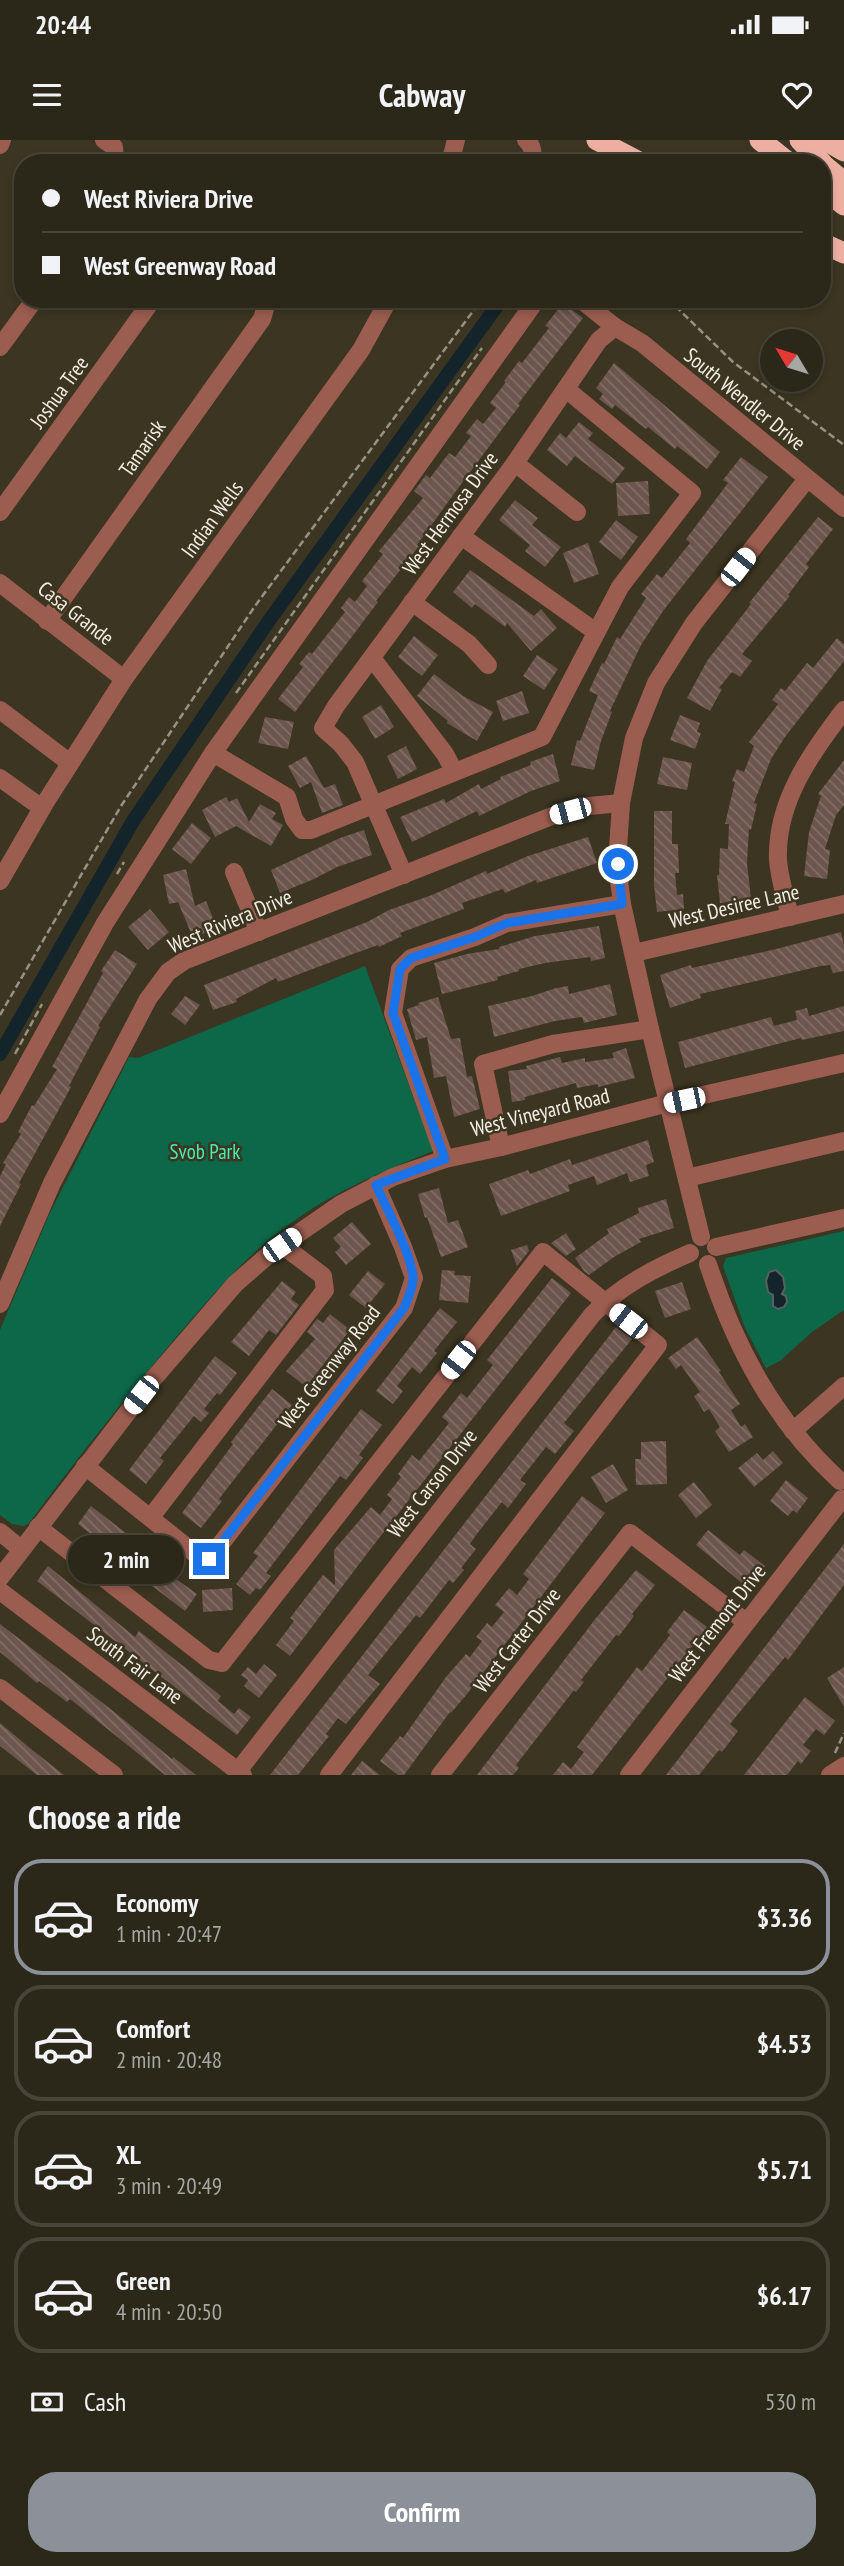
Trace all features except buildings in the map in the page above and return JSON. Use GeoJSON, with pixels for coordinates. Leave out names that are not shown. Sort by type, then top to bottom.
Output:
{"type":"FeatureCollection","features":[{"type":"Feature","properties":{"kind":"highway"},"geometry":{"type":"LineString","coordinates":[[597,140],[624,154]]}},
{"type":"Feature","properties":{"kind":"highway"},"geometry":{"type":"LineString","coordinates":[[760,140],[778,154]]}},
{"type":"Feature","properties":{"kind":"highway"},"geometry":{"type":"LineString","coordinates":[[800,140],[813,154]]}},
{"type":"Feature","properties":{"kind":"highway"},"geometry":{"type":"LineString","coordinates":[[825,140],[844,150]]}},
{"type":"Feature","properties":{"kind":"street"},"geometry":{"type":"LineString","coordinates":[[0,145],[2,140]]}},
{"type":"Feature","properties":{"kind":"street"},"geometry":{"type":"LineString","coordinates":[[104,140],[114,147],[114,154]]}},
{"type":"Feature","properties":{"kind":"street"},"geometry":{"type":"LineString","coordinates":[[0,347],[28,308]]}},
{"type":"Feature","properties":{"kind":"street","name":"Joshua Tree"},"geometry":{"type":"LineString","coordinates":[[0,512],[147,308]]}},
{"type":"Feature","properties":{"kind":"street","name":"Tamarisk"},"geometry":{"type":"LineString","coordinates":[[47,621],[262,319],[265,308]]}},
{"type":"Feature","properties":{"kind":"street","name":"Indian Wells"},"geometry":{"type":"LineString","coordinates":[[0,881],[6,854],[42,808],[124,679],[361,350],[383,308]]}},
{"type":"Feature","properties":{"kind":"street"},"geometry":{"type":"LineString","coordinates":[[0,1114],[99,934],[213,753],[531,308]]}},
{"type":"Feature","properties":{"kind":"street","name":"South Wendler Drive"},"geometry":{"type":"LineString","coordinates":[[591,308],[615,327],[642,343],[844,508]]}},
{"type":"Feature","properties":{"kind":"street","name":"West Hermosa Drive"},"geometry":{"type":"LineString","coordinates":[[373,804],[355,762],[341,744],[323,728],[336,706],[515,463],[599,340],[615,327]]}},
{"type":"Feature","properties":{"kind":"street"},"geometry":{"type":"LineString","coordinates":[[213,753],[287,797],[294,819],[302,830],[311,830],[542,737],[620,587],[692,493],[566,389]]}},
{"type":"Feature","properties":{"kind":"street"},"geometry":{"type":"LineString","coordinates":[[515,463],[577,512]]}},
{"type":"Feature","properties":{"kind":"street"},"geometry":{"type":"LineString","coordinates":[[708,1264],[716,1257],[687,1178],[622,904],[618,864],[621,803],[634,738],[656,683],[694,623],[807,479]]}},
{"type":"Feature","properties":{"kind":"street"},"geometry":{"type":"LineString","coordinates":[[461,536],[596,632]]}},
{"type":"Feature","properties":{"kind":"street","name":"Casa Grande"},"geometry":{"type":"LineString","coordinates":[[0,583],[124,679]]}},
{"type":"Feature","properties":{"kind":"street"},"geometry":{"type":"LineString","coordinates":[[412,602],[469,644],[488,665]]}},
{"type":"Feature","properties":{"kind":"street"},"geometry":{"type":"LineString","coordinates":[[372,658],[445,754],[454,771]]}},
{"type":"Feature","properties":{"kind":"street"},"geometry":{"type":"LineString","coordinates":[[0,709],[69,763]]}},
{"type":"Feature","properties":{"kind":"street"},"geometry":{"type":"LineString","coordinates":[[790,917],[778,859],[785,807],[816,747],[844,709]]}},
{"type":"Feature","properties":{"kind":"street"},"geometry":{"type":"LineString","coordinates":[[0,778],[42,808]]}},
{"type":"Feature","properties":{"kind":"street","name":"West Riviera Drive"},"geometry":{"type":"LineString","coordinates":[[0,1304],[52,1183],[148,999],[167,972],[184,961],[552,816],[589,806],[621,803]]}},
{"type":"Feature","properties":{"kind":"street"},"geometry":{"type":"LineString","coordinates":[[373,804],[404,875]]}},
{"type":"Feature","properties":{"kind":"street"},"geometry":{"type":"LineString","coordinates":[[234,872],[259,932]]}},
{"type":"Feature","properties":{"kind":"street"},"geometry":{"type":"LineString","coordinates":[[445,1159],[393,1013],[400,969],[411,958],[475,937],[507,923],[622,904]]}},
{"type":"Feature","properties":{"kind":"street","name":"West Desiree Lane"},"geometry":{"type":"LineString","coordinates":[[634,953],[844,904]]}},
{"type":"Feature","properties":{"kind":"street"},"geometry":{"type":"LineString","coordinates":[[501,1147],[483,1064],[553,1044],[650,1029]]}},
{"type":"Feature","properties":{"kind":"street","name":"West Vineyard Road"},"geometry":{"type":"LineString","coordinates":[[0,1578],[154,1378],[236,1284],[282,1245],[341,1204],[376,1185],[445,1159],[668,1103],[844,1063]]}},
{"type":"Feature","properties":{"kind":"street"},"geometry":{"type":"LineString","coordinates":[[687,1178],[844,1141]]}},
{"type":"Feature","properties":{"kind":"street","name":"West Greenway Road"},"geometry":{"type":"LineString","coordinates":[[151,1517],[193,1552],[209,1559],[404,1308],[414,1278],[376,1185]]}},
{"type":"Feature","properties":{"kind":"street"},"geometry":{"type":"LineString","coordinates":[[708,1264],[695,1261],[690,1253],[692,1243],[844,1218]]}},
{"type":"Feature","properties":{"kind":"street"},"geometry":{"type":"LineString","coordinates":[[85,1466],[151,1517],[325,1290],[323,1276],[282,1245]]}},
{"type":"Feature","properties":{"kind":"street"},"geometry":{"type":"LineString","coordinates":[[38,1527],[209,1660],[222,1663],[543,1251],[658,1345],[329,1775]]}},
{"type":"Feature","properties":{"kind":"street","name":"West Carson Drive"},"geometry":{"type":"LineString","coordinates":[[240,1773],[581,1328],[604,1303],[642,1276],[690,1253]]}},
{"type":"Feature","properties":{"kind":"street"},"geometry":{"type":"LineString","coordinates":[[708,1264],[737,1341],[762,1388],[793,1431],[842,1479],[838,1492],[843,1500]]}},
{"type":"Feature","properties":{"kind":"street"},"geometry":{"type":"LineString","coordinates":[[793,1431],[844,1386]]}},
{"type":"Feature","properties":{"kind":"street","name":"West Fremont Drive"},"geometry":{"type":"LineString","coordinates":[[629,1775],[843,1500]]}},
{"type":"Feature","properties":{"kind":"street"},"geometry":{"type":"LineString","coordinates":[[0,1532],[21,1549]]}},
{"type":"Feature","properties":{"kind":"street","name":"West Carter Drive"},"geometry":{"type":"LineString","coordinates":[[440,1775],[629,1533],[747,1622]]}},
{"type":"Feature","properties":{"kind":"street","name":"South Fair Lane"},"geometry":{"type":"LineString","coordinates":[[0,1591],[240,1773]]}},
{"type":"Feature","properties":{"kind":"street"},"geometry":{"type":"LineString","coordinates":[[0,1688],[114,1775]]}},
{"type":"Feature","properties":{"kind":"path"},"geometry":{"type":"LineString","coordinates":[[0,1015],[121,806],[255,606],[475,308]]}},
{"type":"Feature","properties":{"kind":"path"},"geometry":{"type":"LineString","coordinates":[[677,308],[733,362],[844,445]]}},
{"type":"Feature","properties":{"kind":"path"},"geometry":{"type":"LineString","coordinates":[[835,1767],[844,1733]]}},
{"type":"Feature","properties":{"kind":"green space","name":"Svob Park"},"geometry":{"type":"Polygon","coordinates":[[[365,966],[433,1151],[342,1191],[291,1223],[245,1261],[159,1358],[29,1523],[24,1526],[12,1524],[0,1515],[0,1330],[49,1215],[129,1057],[138,1058],[365,966]]]}},
{"type":"Feature","properties":{"kind":"green space"},"geometry":{"type":"Polygon","coordinates":[[[844,1231],[844,1310],[812,1332],[780,1361],[766,1368],[745,1328],[723,1266],[726,1258],[844,1231]]]}},
{"type":"Feature","properties":{"kind":"water"},"geometry":{"type":"Polygon","coordinates":[[[776,1270],[783,1277],[785,1288],[782,1294],[786,1296],[787,1302],[784,1307],[778,1309],[773,1306],[773,1295],[768,1292],[766,1281],[769,1272],[776,1270]]]}},
{"type":"Feature","properties":{"kind":"waterway"},"geometry":{"type":"LineString","coordinates":[[0,1054],[133,821],[268,622],[495,308]]}},
{"type":"Feature","properties":{"kind":"route"},"geometry":{"type":"LineString","coordinates":[[209,1559],[404,1308],[410,1294],[414,1278],[376,1185],[445,1159],[393,1013],[400,969],[411,958],[475,937],[507,923],[622,904],[618,864]]}}]}
